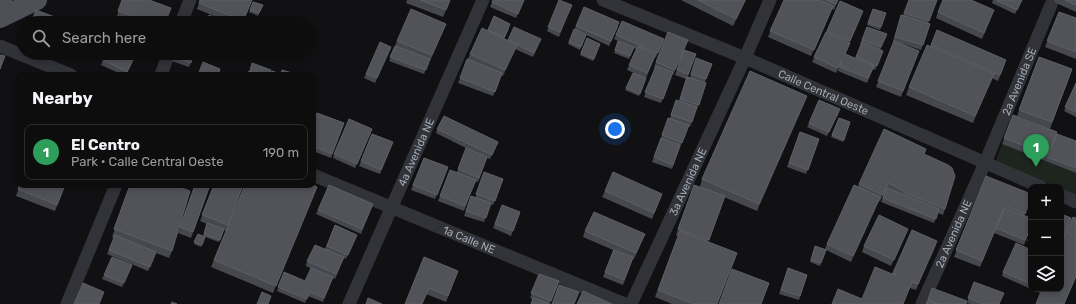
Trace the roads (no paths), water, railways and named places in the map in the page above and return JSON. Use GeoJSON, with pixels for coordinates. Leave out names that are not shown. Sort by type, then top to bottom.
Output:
{"type":"FeatureCollection","features":[{"type":"Feature","properties":{"kind":"main road"},"geometry":{"type":"LineString","coordinates":[[0,18],[37,0]]}},
{"type":"Feature","properties":{"kind":"street"},"geometry":{"type":"LineString","coordinates":[[184,16],[190,0]]}},
{"type":"Feature","properties":{"kind":"street","name":"4a Avenida NE"},"geometry":{"type":"LineString","coordinates":[[349,304],[483,0]]}},
{"type":"Feature","properties":{"kind":"street","name":"Calle Central Oeste"},"geometry":{"type":"LineString","coordinates":[[604,0],[745,58],[1034,184]]}},
{"type":"Feature","properties":{"kind":"street","name":"3a Avenida NE"},"geometry":{"type":"LineString","coordinates":[[631,304],[745,58],[770,0]]}},
{"type":"Feature","properties":{"kind":"street","name":"2a Avenida SE"},"geometry":{"type":"LineString","coordinates":[[984,163],[1053,0]]}},
{"type":"Feature","properties":{"kind":"street"},"geometry":{"type":"LineString","coordinates":[[0,46],[16,53]]}},
{"type":"Feature","properties":{"kind":"street"},"geometry":{"type":"LineString","coordinates":[[34,60],[64,72]]}},
{"type":"Feature","properties":{"kind":"street"},"geometry":{"type":"LineString","coordinates":[[162,72],[166,60]]}},
{"type":"Feature","properties":{"kind":"street","name":"2a Avenida NE"},"geometry":{"type":"LineString","coordinates":[[922,304],[984,163]]}},
{"type":"Feature","properties":{"kind":"street","name":"1a Calle NE"},"geometry":{"type":"LineString","coordinates":[[316,176],[624,304]]}},
{"type":"Feature","properties":{"kind":"street"},"geometry":{"type":"LineString","coordinates":[[67,304],[115,188]]}},
{"type":"Feature","properties":{"kind":"street"},"geometry":{"type":"LineString","coordinates":[[1064,196],[1076,202]]}},
{"type":"Feature","properties":{"kind":"place","name":"El Centro"},"geometry":{"type":"Point","coordinates":[1036,167]}}]}
